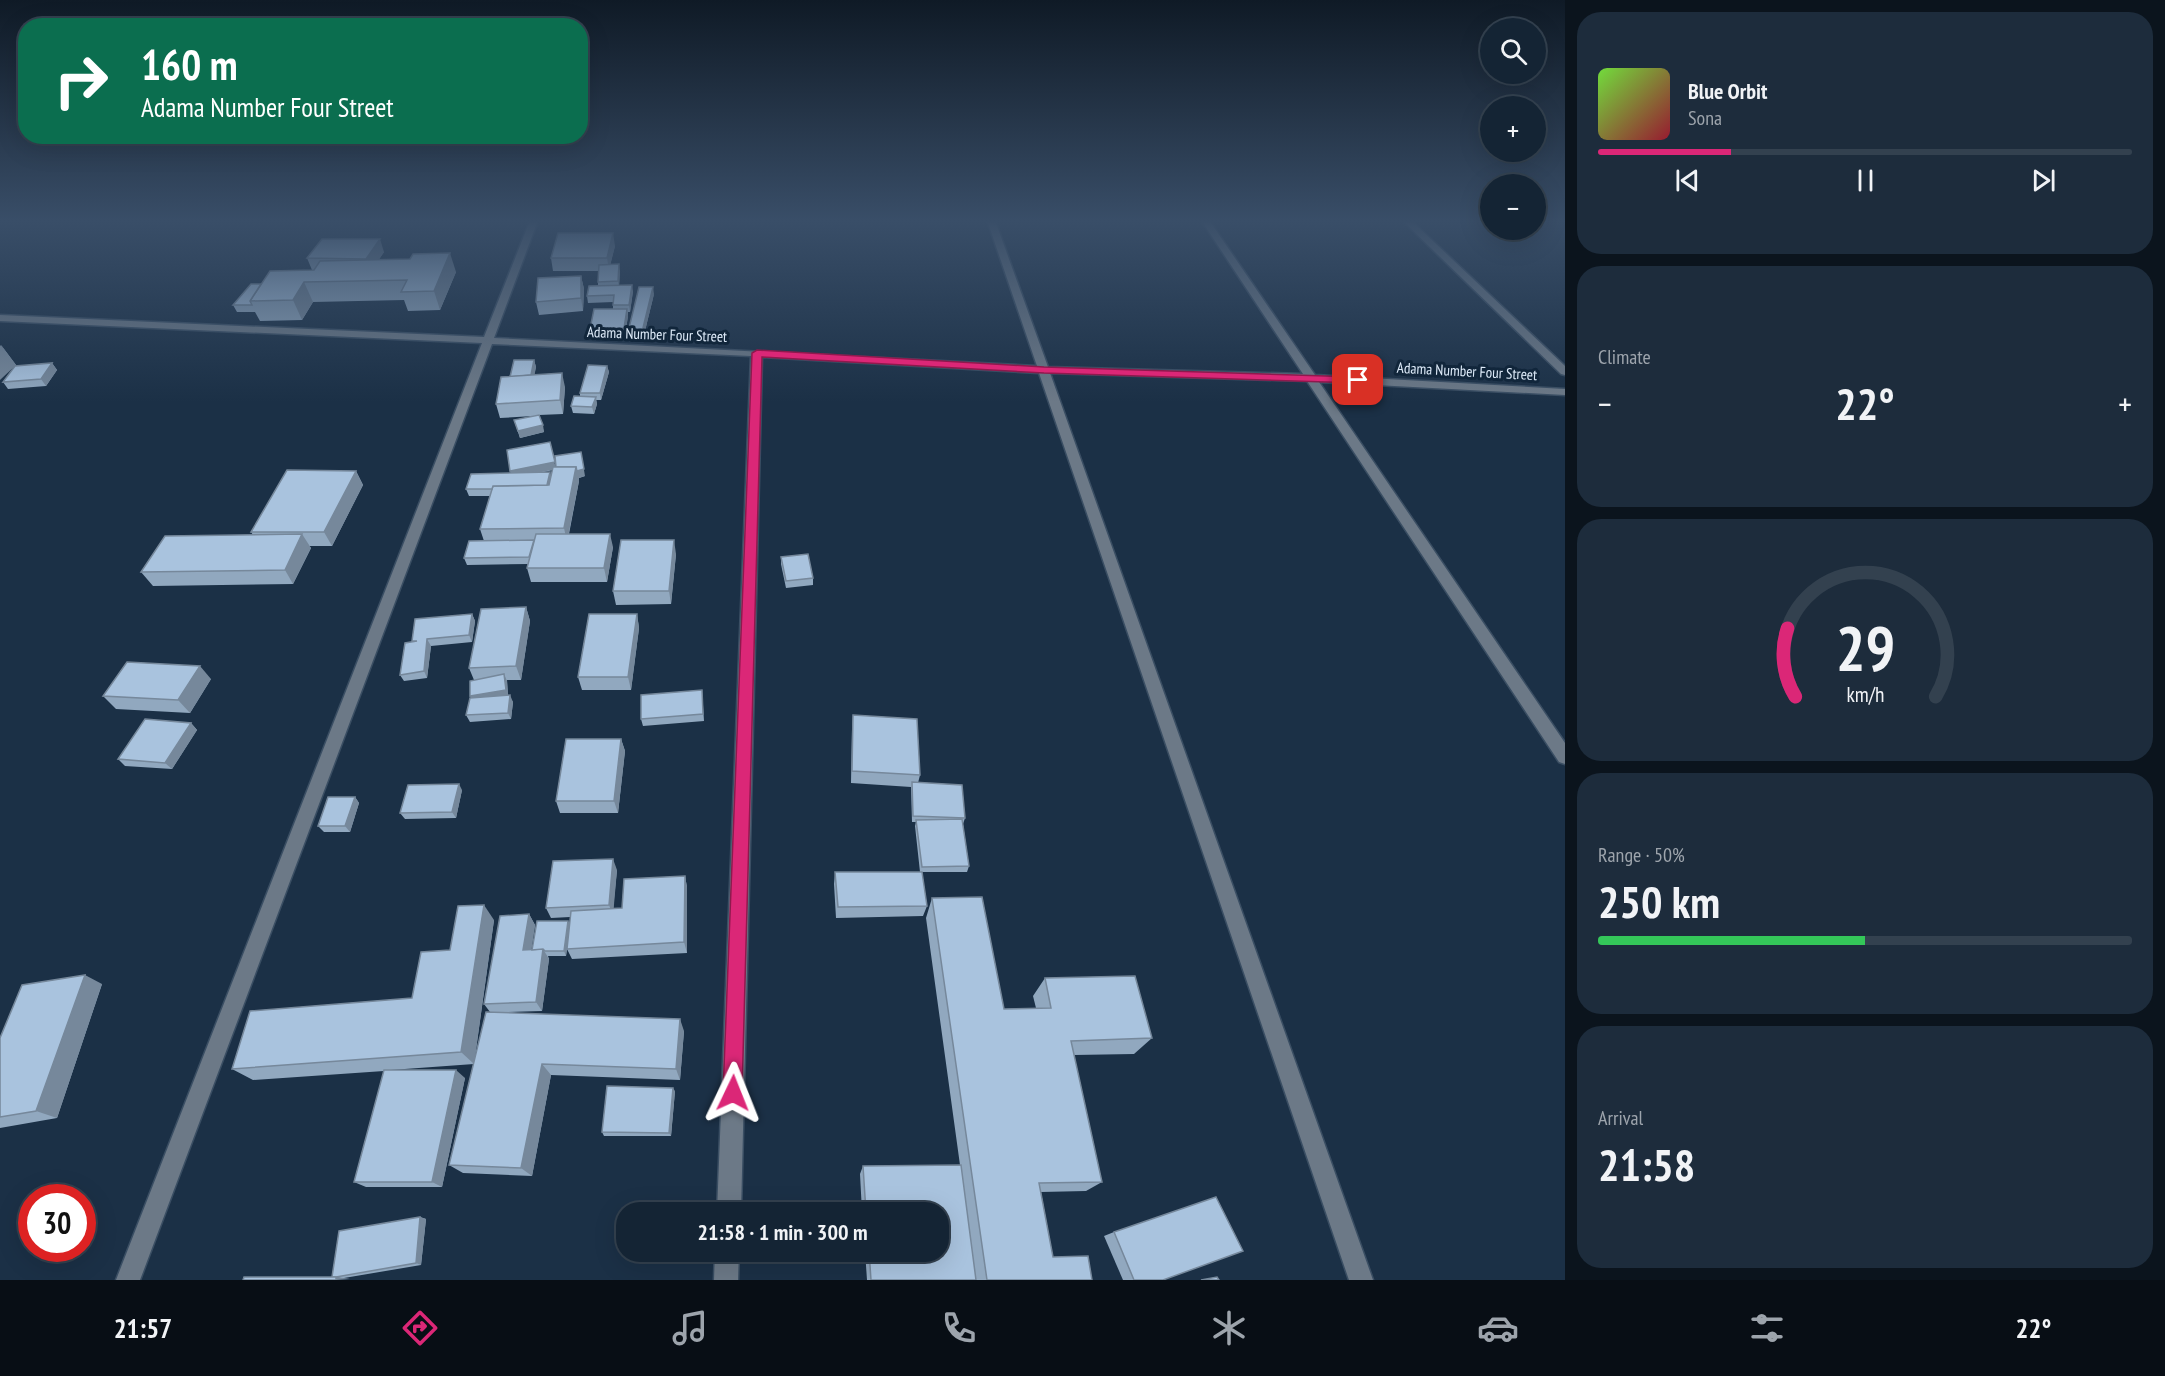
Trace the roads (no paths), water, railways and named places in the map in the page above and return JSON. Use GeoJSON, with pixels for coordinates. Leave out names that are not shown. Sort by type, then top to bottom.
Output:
{"type":"FeatureCollection","features":[{"type":"Feature","properties":{"kind":"street"},"geometry":{"type":"LineString","coordinates":[[128,1280],[510,283]]}},
{"type":"Feature","properties":{"kind":"street"},"geometry":{"type":"LineString","coordinates":[[1013,283],[1361,1280]]}},
{"type":"Feature","properties":{"kind":"street"},"geometry":{"type":"LineString","coordinates":[[1247,283],[1565,757]]}},
{"type":"Feature","properties":{"kind":"street"},"geometry":{"type":"LineString","coordinates":[[1472,283],[1565,372]]}},
{"type":"Feature","properties":{"kind":"street","name":"Adama Number Four Street"},"geometry":{"type":"LineString","coordinates":[[0,318],[487,343],[757,353],[1044,370],[1312,378],[1565,392]]}},
{"type":"Feature","properties":{"kind":"street"},"geometry":{"type":"LineString","coordinates":[[729,1202],[757,353]]}},
{"type":"Feature","properties":{"kind":"street"},"geometry":{"type":"LineString","coordinates":[[726,1280],[727,1262]]}}]}
